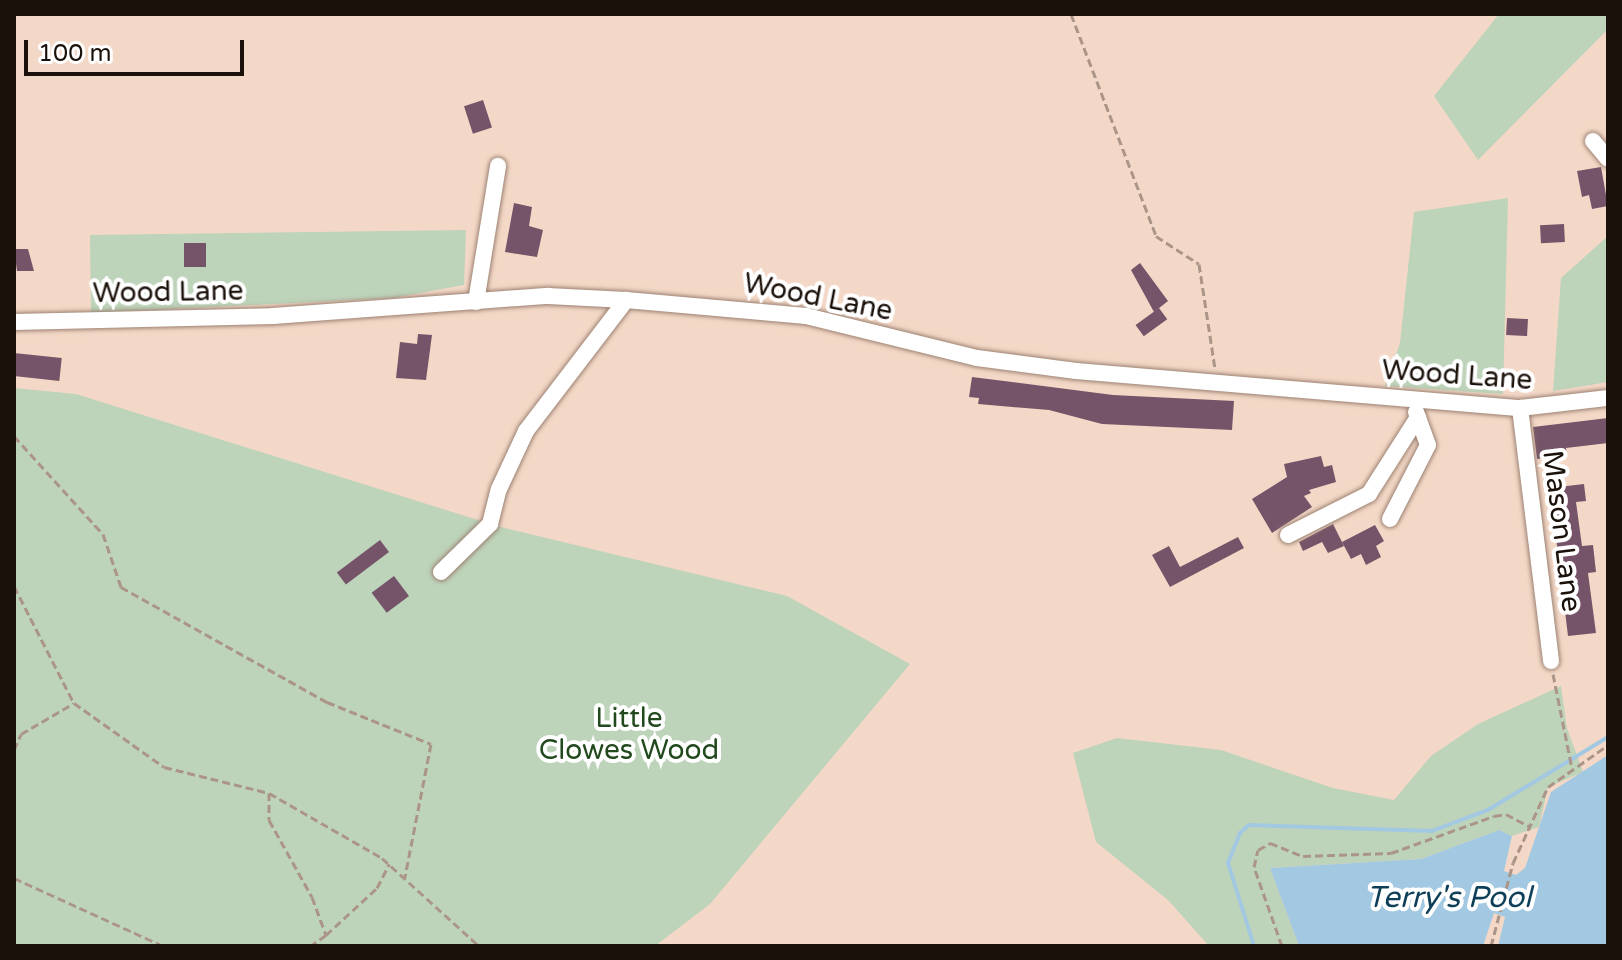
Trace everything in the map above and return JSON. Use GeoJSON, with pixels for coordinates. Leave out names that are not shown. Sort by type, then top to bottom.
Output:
{"type":"FeatureCollection","features":[{"type":"Feature","properties":{"kind":"street"},"geometry":{"type":"LineString","coordinates":[[1593,141],[1608,159]]}},
{"type":"Feature","properties":{"kind":"street"},"geometry":{"type":"LineString","coordinates":[[476,302],[498,166]]}},
{"type":"Feature","properties":{"kind":"street","name":"Wood Lane"},"geometry":{"type":"LineString","coordinates":[[14,322],[273,316],[548,296],[806,316],[1009,364],[1520,408],[1608,398]]}},
{"type":"Feature","properties":{"kind":"street"},"geometry":{"type":"LineString","coordinates":[[441,572],[490,524],[499,489],[526,431],[626,300]]}},
{"type":"Feature","properties":{"kind":"street"},"geometry":{"type":"LineString","coordinates":[[1390,519],[1428,445],[1412,401]]}},
{"type":"Feature","properties":{"kind":"street","name":"Mason Lane"},"geometry":{"type":"LineString","coordinates":[[1520,408],[1551,661]]}},
{"type":"Feature","properties":{"kind":"street"},"geometry":{"type":"LineString","coordinates":[[1288,535],[1369,494],[1418,417]]}},
{"type":"Feature","properties":{"kind":"path"},"geometry":{"type":"LineString","coordinates":[[1071,14],[1156,236],[1199,264],[1212,325],[1216,380]]}},
{"type":"Feature","properties":{"kind":"path"},"geometry":{"type":"LineString","coordinates":[[14,436],[103,534],[121,587],[327,702],[431,744],[405,877]]}},
{"type":"Feature","properties":{"kind":"path"},"geometry":{"type":"LineString","coordinates":[[14,586],[74,703],[164,767],[269,793],[390,864],[479,946]]}},
{"type":"Feature","properties":{"kind":"path"},"geometry":{"type":"LineString","coordinates":[[1551,661],[1572,768]]}},
{"type":"Feature","properties":{"kind":"path"},"geometry":{"type":"LineString","coordinates":[[14,750],[21,734],[74,703]]}},
{"type":"Feature","properties":{"kind":"path"},"geometry":{"type":"LineString","coordinates":[[1491,946],[1511,873],[1548,787],[1608,745]]}},
{"type":"Feature","properties":{"kind":"path"},"geometry":{"type":"LineString","coordinates":[[269,793],[269,820],[312,897],[326,935]]}},
{"type":"Feature","properties":{"kind":"path"},"geometry":{"type":"LineString","coordinates":[[1282,946],[1254,867],[1258,850],[1270,843],[1303,856],[1391,853],[1494,816],[1506,814],[1530,827]]}},
{"type":"Feature","properties":{"kind":"path"},"geometry":{"type":"LineString","coordinates":[[310,946],[377,888],[390,864]]}},
{"type":"Feature","properties":{"kind":"path"},"geometry":{"type":"LineString","coordinates":[[14,878],[163,946]]}},
{"type":"Feature","properties":{"kind":"green space"},"geometry":{"type":"Polygon","coordinates":[[[1499,14],[1608,14],[1608,29],[1478,160],[1434,96],[1499,14]]]}},
{"type":"Feature","properties":{"kind":"green space"},"geometry":{"type":"Polygon","coordinates":[[[1508,198],[1503,394],[1385,386],[1400,343],[1414,212],[1508,198]]]}},
{"type":"Feature","properties":{"kind":"green space"},"geometry":{"type":"Polygon","coordinates":[[[466,230],[464,285],[393,298],[91,313],[90,235],[466,230]]]}},
{"type":"Feature","properties":{"kind":"green space"},"geometry":{"type":"Polygon","coordinates":[[[1608,236],[1608,382],[1553,391],[1561,278],[1608,236]]]}},
{"type":"Feature","properties":{"kind":"green space","name":"Little Clowes Wood"},"geometry":{"type":"Polygon","coordinates":[[[14,388],[76,394],[497,526],[787,596],[910,664],[710,904],[655,946],[14,946],[14,388]]]}},
{"type":"Feature","properties":{"kind":"green space"},"geometry":{"type":"Polygon","coordinates":[[[1561,686],[1567,728],[1583,772],[1548,787],[1539,827],[1512,836],[1499,830],[1421,859],[1270,868],[1299,946],[1209,946],[1168,900],[1096,842],[1073,753],[1117,738],[1221,750],[1333,788],[1394,800],[1431,756],[1478,724],[1561,686]]]}},
{"type":"Feature","properties":{"kind":"water","name":"Terry's Pool"},"geometry":{"type":"Polygon","coordinates":[[[1608,755],[1608,946],[1498,946],[1505,917],[1494,913],[1483,946],[1299,946],[1270,868],[1421,859],[1499,830],[1512,836],[1504,871],[1516,875],[1525,868],[1551,792],[1608,755]]]}},
{"type":"Feature","properties":{"kind":"building"},"geometry":{"type":"Polygon","coordinates":[[[483,100],[492,128],[473,134],[464,106],[483,100]]]}},
{"type":"Feature","properties":{"kind":"building"},"geometry":{"type":"Polygon","coordinates":[[[1601,167],[1608,206],[1592,209],[1589,195],[1582,197],[1577,171],[1601,167]]]}},
{"type":"Feature","properties":{"kind":"building"},"geometry":{"type":"Polygon","coordinates":[[[514,203],[532,207],[529,226],[543,230],[537,257],[505,252],[514,203]]]}},
{"type":"Feature","properties":{"kind":"building"},"geometry":{"type":"Polygon","coordinates":[[[1564,224],[1565,242],[1541,243],[1540,225],[1564,224]]]}},
{"type":"Feature","properties":{"kind":"building"},"geometry":{"type":"Polygon","coordinates":[[[184,243],[206,243],[206,267],[184,267],[184,243]]]}},
{"type":"Feature","properties":{"kind":"building"},"geometry":{"type":"Polygon","coordinates":[[[14,249],[28,249],[34,271],[17,271],[14,249]]]}},
{"type":"Feature","properties":{"kind":"building"},"geometry":{"type":"Polygon","coordinates":[[[1140,263],[1168,301],[1154,312],[1131,270],[1140,263]]]}},
{"type":"Feature","properties":{"kind":"building"},"geometry":{"type":"Polygon","coordinates":[[[1159,308],[1167,319],[1144,336],[1136,325],[1159,308]]]}},
{"type":"Feature","properties":{"kind":"building"},"geometry":{"type":"Polygon","coordinates":[[[1507,318],[1528,319],[1527,336],[1506,335],[1507,318]]]}},
{"type":"Feature","properties":{"kind":"building"},"geometry":{"type":"Polygon","coordinates":[[[418,334],[432,335],[426,380],[396,378],[400,342],[417,344],[418,334]]]}},
{"type":"Feature","properties":{"kind":"building"},"geometry":{"type":"Polygon","coordinates":[[[14,353],[62,358],[59,381],[14,376],[14,353]]]}},
{"type":"Feature","properties":{"kind":"building"},"geometry":{"type":"Polygon","coordinates":[[[972,377],[1113,395],[1234,401],[1232,430],[1102,424],[1049,410],[978,404],[979,398],[969,397],[972,377]]]}},
{"type":"Feature","properties":{"kind":"building"},"geometry":{"type":"Polygon","coordinates":[[[1608,418],[1608,443],[1566,448],[1567,455],[1537,459],[1533,427],[1608,418]]]}},
{"type":"Feature","properties":{"kind":"building"},"geometry":{"type":"Polygon","coordinates":[[[1321,456],[1324,467],[1332,465],[1336,482],[1309,490],[1311,493],[1304,496],[1312,507],[1272,533],[1252,499],[1287,477],[1284,464],[1321,456]]]}},
{"type":"Feature","properties":{"kind":"building"},"geometry":{"type":"Polygon","coordinates":[[[1584,484],[1586,501],[1576,502],[1582,546],[1593,545],[1596,572],[1588,573],[1596,633],[1568,636],[1550,488],[1584,484]]]}},
{"type":"Feature","properties":{"kind":"building"},"geometry":{"type":"Polygon","coordinates":[[[1333,524],[1344,546],[1328,553],[1322,542],[1303,551],[1299,542],[1333,524]]]}},
{"type":"Feature","properties":{"kind":"building"},"geometry":{"type":"Polygon","coordinates":[[[1375,525],[1384,541],[1376,546],[1381,557],[1366,565],[1361,554],[1351,559],[1342,542],[1375,525]]]}},
{"type":"Feature","properties":{"kind":"building"},"geometry":{"type":"Polygon","coordinates":[[[1238,537],[1244,548],[1170,587],[1152,555],[1169,546],[1180,567],[1238,537]]]}},
{"type":"Feature","properties":{"kind":"building"},"geometry":{"type":"Polygon","coordinates":[[[380,540],[389,552],[346,584],[337,572],[380,540]]]}},
{"type":"Feature","properties":{"kind":"building"},"geometry":{"type":"Polygon","coordinates":[[[394,576],[409,596],[387,613],[372,593],[394,576]]]}},
{"type":"Feature","properties":{"kind":"waterway"},"geometry":{"type":"LineString","coordinates":[[1254,946],[1228,863],[1240,833],[1249,825],[1432,831],[1488,810],[1608,737]]}}]}
